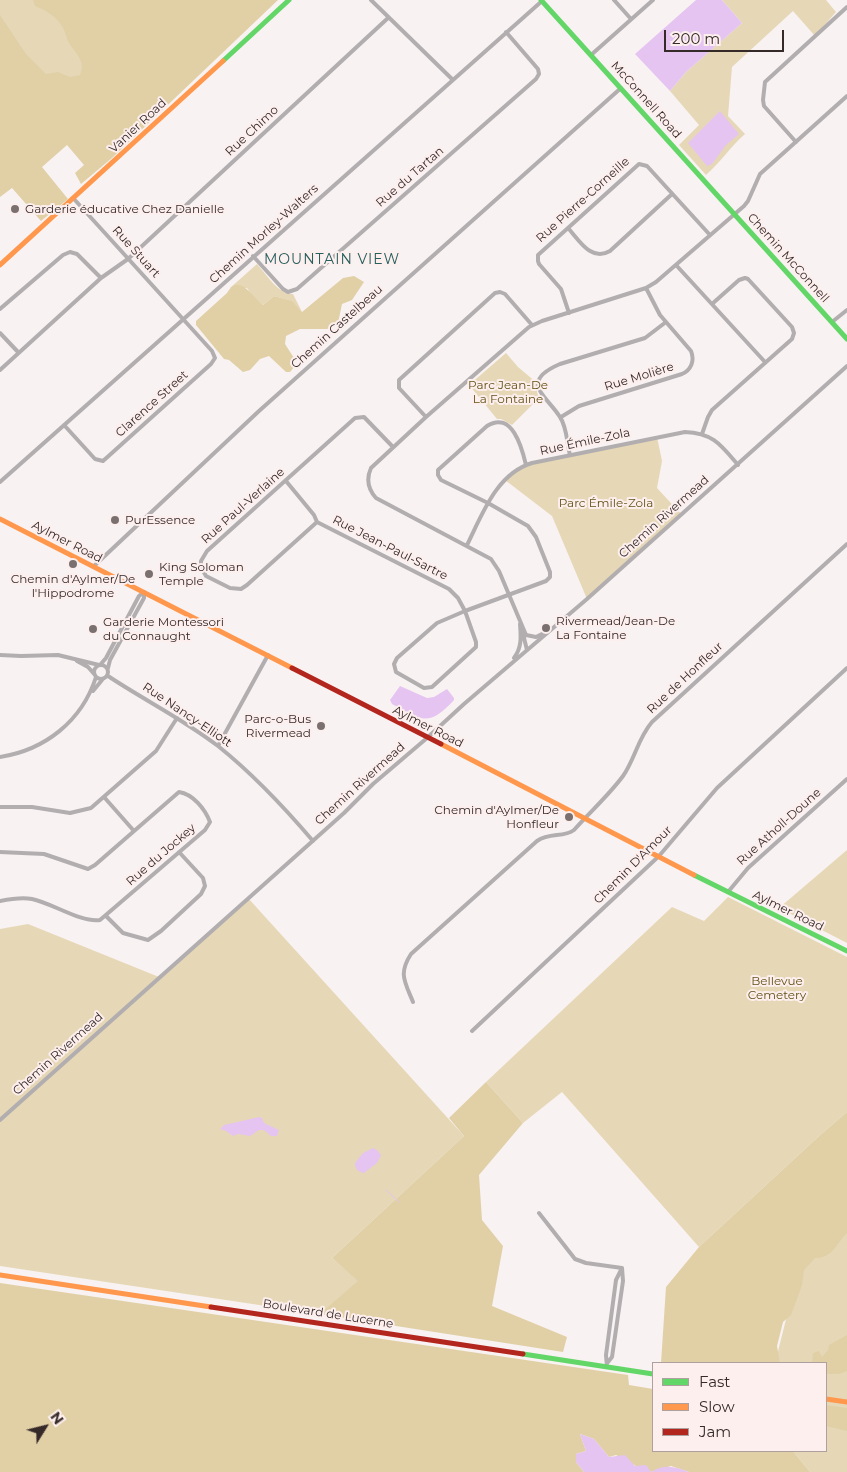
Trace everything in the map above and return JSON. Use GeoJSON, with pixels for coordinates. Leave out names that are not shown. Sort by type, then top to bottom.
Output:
{"type":"FeatureCollection","features":[{"type":"Feature","properties":{"kind":"main road","name":"Vanier Road"},"geometry":{"type":"LineString","coordinates":[[0,265],[289,0]]}},
{"type":"Feature","properties":{"kind":"main road","name":"McConnell Road"},"geometry":{"type":"LineString","coordinates":[[542,0],[735,214]]}},
{"type":"Feature","properties":{"kind":"main road","name":"Chemin McConnell"},"geometry":{"type":"LineString","coordinates":[[735,214],[847,339]]}},
{"type":"Feature","properties":{"kind":"main road","name":"Aylmer Road"},"geometry":{"type":"LineString","coordinates":[[0,519],[728,892],[847,951]]}},
{"type":"Feature","properties":{"kind":"main road","name":"Boulevard de Lucerne"},"geometry":{"type":"LineString","coordinates":[[0,1275],[608,1364],[652,1374]]}},
{"type":"Feature","properties":{"kind":"main road"},"geometry":{"type":"LineString","coordinates":[[827,1399],[847,1402]]}},
{"type":"Feature","properties":{"kind":"street"},"geometry":{"type":"LineString","coordinates":[[371,0],[453,80]]}},
{"type":"Feature","properties":{"kind":"street","name":"Chemin Morley-Walters"},"geometry":{"type":"LineString","coordinates":[[0,482],[542,0]]}},
{"type":"Feature","properties":{"kind":"street"},"geometry":{"type":"LineString","coordinates":[[614,0],[632,19]]}},
{"type":"Feature","properties":{"kind":"street"},"geometry":{"type":"LineString","coordinates":[[591,55],[653,0]]}},
{"type":"Feature","properties":{"kind":"street"},"geometry":{"type":"LineString","coordinates":[[796,142],[764,106],[765,82],[847,7]]}},
{"type":"Feature","properties":{"kind":"street","name":"Rue Chimo"},"geometry":{"type":"LineString","coordinates":[[0,370],[101,278],[128,259],[388,18]]}},
{"type":"Feature","properties":{"kind":"street","name":"Rue du Tartan"},"geometry":{"type":"LineString","coordinates":[[254,256],[283,289],[288,292],[294,291],[528,86],[538,77],[538,69],[506,32]]}},
{"type":"Feature","properties":{"kind":"street","name":"Chemin Castelbeau"},"geometry":{"type":"LineString","coordinates":[[94,566],[259,410],[621,88]]}},
{"type":"Feature","properties":{"kind":"street"},"geometry":{"type":"LineString","coordinates":[[554,627],[536,637],[526,634],[494,562],[373,496],[368,485],[370,472],[375,464],[426,417],[532,325],[646,288],[656,282],[735,214],[748,201],[760,174],[847,96]]}},
{"type":"Feature","properties":{"kind":"street","name":"Rue Pierre-Corneille"},"geometry":{"type":"LineString","coordinates":[[569,313],[561,289],[539,264],[537,258],[540,252],[639,164],[647,166],[710,235]]}},
{"type":"Feature","properties":{"kind":"street"},"geometry":{"type":"LineString","coordinates":[[568,228],[590,252],[598,255],[602,254],[610,251],[672,194]]}},
{"type":"Feature","properties":{"kind":"street","name":"Rue Stuart"},"geometry":{"type":"LineString","coordinates":[[74,199],[182,319]]}},
{"type":"Feature","properties":{"kind":"street"},"geometry":{"type":"LineString","coordinates":[[0,309],[63,255],[70,252],[77,254],[101,278]]}},
{"type":"Feature","properties":{"kind":"street"},"geometry":{"type":"LineString","coordinates":[[676,266],[764,362]]}},
{"type":"Feature","properties":{"kind":"street"},"geometry":{"type":"LineString","coordinates":[[712,304],[739,280],[745,278],[750,281],[792,327],[794,333],[792,339],[764,362],[710,413],[702,434],[718,442],[738,465]]}},
{"type":"Feature","properties":{"kind":"street","name":"Rue Molière"},"geometry":{"type":"LineString","coordinates":[[561,417],[579,406],[688,371],[693,362],[691,351],[660,315],[646,288]]}},
{"type":"Feature","properties":{"kind":"street"},"geometry":{"type":"LineString","coordinates":[[426,417],[400,388],[399,380],[494,294],[500,292],[505,294],[532,325]]}},
{"type":"Feature","properties":{"kind":"street"},"geometry":{"type":"LineString","coordinates":[[832,322],[847,310]]}},
{"type":"Feature","properties":{"kind":"street","name":"Clarence Street"},"geometry":{"type":"LineString","coordinates":[[64,425],[95,459],[101,461],[106,458],[214,360],[213,353],[182,319]]}},
{"type":"Feature","properties":{"kind":"street"},"geometry":{"type":"LineString","coordinates":[[570,455],[561,417],[538,388],[540,378],[560,364],[645,338],[666,322]]}},
{"type":"Feature","properties":{"kind":"street"},"geometry":{"type":"LineString","coordinates":[[0,333],[18,352]]}},
{"type":"Feature","properties":{"kind":"street","name":"Chemin Rivermead"},"geometry":{"type":"LineString","coordinates":[[0,1120],[344,813],[372,784],[428,738],[502,670],[554,627],[738,465],[847,366]]}},
{"type":"Feature","properties":{"kind":"street","name":"Rue Paul-Verlaine"},"geometry":{"type":"LineString","coordinates":[[317,522],[244,587],[230,588],[204,573],[201,564],[204,554],[358,417],[364,417],[393,448]]}},
{"type":"Feature","properties":{"kind":"street"},"geometry":{"type":"LineString","coordinates":[[465,611],[476,647],[438,682],[427,688],[396,672],[393,667],[397,658],[433,626],[465,611],[546,581],[550,577],[550,572],[531,530],[525,524],[441,480],[438,475],[440,468],[487,426],[499,422],[506,425],[519,439],[526,465]]}},
{"type":"Feature","properties":{"kind":"street","name":"Rue Émile-Zola"},"geometry":{"type":"LineString","coordinates":[[467,546],[499,486],[526,465],[679,433],[702,434]]}},
{"type":"Feature","properties":{"kind":"street","name":"Rue Jean-Paul-Sartre"},"geometry":{"type":"LineString","coordinates":[[286,482],[314,515],[317,522],[453,591],[465,611]]}},
{"type":"Feature","properties":{"kind":"street","name":"Rue de Honfleur"},"geometry":{"type":"LineString","coordinates":[[413,1002],[403,974],[404,967],[411,954],[537,841],[546,836],[571,832],[623,776],[640,739],[652,722],[847,544]]}},
{"type":"Feature","properties":{"kind":"street"},"geometry":{"type":"LineString","coordinates":[[90,695],[95,670],[106,658],[139,596],[144,592]]}},
{"type":"Feature","properties":{"kind":"street"},"geometry":{"type":"LineString","coordinates":[[0,757],[16,754],[44,742],[72,720],[102,680],[108,676],[110,660],[144,598],[144,592]]}},
{"type":"Feature","properties":{"kind":"street"},"geometry":{"type":"LineString","coordinates":[[520,622],[527,650]]}},
{"type":"Feature","properties":{"kind":"street"},"geometry":{"type":"LineString","coordinates":[[502,670],[516,656],[518,651],[521,639],[520,622]]}},
{"type":"Feature","properties":{"kind":"street"},"geometry":{"type":"LineString","coordinates":[[0,655],[54,655],[73,658],[108,668]]}},
{"type":"Feature","properties":{"kind":"street"},"geometry":{"type":"LineString","coordinates":[[218,746],[268,655]]}},
{"type":"Feature","properties":{"kind":"street"},"geometry":{"type":"LineString","coordinates":[[73,658],[88,667],[95,676],[102,680]]}},
{"type":"Feature","properties":{"kind":"street","name":"Chemin D'Amour"},"geometry":{"type":"LineString","coordinates":[[472,1031],[658,856],[717,788],[847,668]]}},
{"type":"Feature","properties":{"kind":"street","name":"Rue Nancy-Elliott"},"geometry":{"type":"LineString","coordinates":[[108,676],[177,718],[218,746],[260,784],[313,841]]}},
{"type":"Feature","properties":{"kind":"street"},"geometry":{"type":"LineString","coordinates":[[0,807],[32,807],[70,813],[91,808],[156,751],[177,718]]}},
{"type":"Feature","properties":{"kind":"street","name":"Rue Atholl-Doune"},"geometry":{"type":"LineString","coordinates":[[728,892],[748,868],[847,779]]}},
{"type":"Feature","properties":{"kind":"street","name":"Rue du Jockey"},"geometry":{"type":"LineString","coordinates":[[0,852],[44,854],[88,869],[179,792],[189,794],[210,822],[205,830],[106,916]]}},
{"type":"Feature","properties":{"kind":"street"},"geometry":{"type":"LineString","coordinates":[[104,797],[134,831]]}},
{"type":"Feature","properties":{"kind":"street"},"geometry":{"type":"LineString","coordinates":[[0,901],[15,898],[31,899],[91,920],[100,920],[106,916],[123,933],[143,940],[151,939],[201,894],[205,886],[203,878],[179,852]]}},
{"type":"Feature","properties":{"kind":"street"},"geometry":{"type":"LineString","coordinates":[[539,1213],[575,1259],[586,1263],[622,1268],[623,1281],[612,1356],[608,1364]]}},
{"type":"Feature","properties":{"kind":"green space"},"geometry":{"type":"Polygon","coordinates":[[[0,0],[147,0],[119,64],[0,135],[0,0]]]}},
{"type":"Feature","properties":{"kind":"green space"},"geometry":{"type":"Polygon","coordinates":[[[722,0],[826,0],[836,12],[815,36],[793,11],[732,67],[728,116],[745,134],[706,175],[679,145],[699,125],[670,91],[686,72],[742,23],[722,0]]]}},
{"type":"Feature","properties":{"kind":"green space"},"geometry":{"type":"Polygon","coordinates":[[[257,264],[282,291],[293,294],[302,312],[291,301],[274,296],[263,305],[254,299],[247,288],[230,288],[257,264]]]}},
{"type":"Feature","properties":{"kind":"green space","name":"Parc Jean-De La Fontaine"},"geometry":{"type":"Polygon","coordinates":[[[506,353],[518,367],[537,383],[539,398],[512,425],[497,419],[469,385],[506,353]]]}},
{"type":"Feature","properties":{"kind":"green space","name":"Parc Émile-Zola"},"geometry":{"type":"Polygon","coordinates":[[[657,437],[662,461],[657,488],[682,515],[587,599],[552,516],[505,480],[526,465],[657,437]]]}},
{"type":"Feature","properties":{"kind":"green space"},"geometry":{"type":"Polygon","coordinates":[[[847,850],[847,943],[779,908],[847,850]]]}},
{"type":"Feature","properties":{"kind":"green space","name":"Bellevue Cemetery"},"geometry":{"type":"Polygon","coordinates":[[[728,897],[847,957],[847,1112],[699,1247],[562,1092],[523,1123],[486,1082],[672,907],[704,921],[728,897]]]}},
{"type":"Feature","properties":{"kind":"green space"},"geometry":{"type":"Polygon","coordinates":[[[248,898],[464,1136],[332,1258],[359,1281],[319,1314],[0,1266],[0,929],[28,924],[159,977],[248,898]]]}},
{"type":"Feature","properties":{"kind":"green space"},"geometry":{"type":"Polygon","coordinates":[[[847,1225],[847,1472],[810,1472],[794,1452],[827,1452],[827,1362],[775,1362],[799,1268],[847,1225]]]}},
{"type":"Feature","properties":{"kind":"shaded area"},"geometry":{"type":"Polygon","coordinates":[[[33,0],[278,0],[112,158],[81,184],[75,173],[84,165],[67,145],[42,167],[68,199],[41,221],[12,188],[0,197],[0,15],[26,54],[46,74],[58,72],[70,77],[80,75],[82,66],[61,24],[51,14],[35,6],[33,0]]]}},
{"type":"Feature","properties":{"kind":"shaded area"},"geometry":{"type":"Polygon","coordinates":[[[696,0],[722,0],[742,23],[686,72],[670,91],[635,54],[696,0]]]}},
{"type":"Feature","properties":{"kind":"shaded area"},"geometry":{"type":"Polygon","coordinates":[[[720,111],[739,134],[726,145],[712,164],[707,166],[688,143],[720,111]]]}},
{"type":"Feature","properties":{"kind":"shaded area"},"geometry":{"type":"Polygon","coordinates":[[[354,276],[364,282],[352,300],[342,304],[338,323],[327,329],[300,329],[286,336],[285,344],[294,358],[295,366],[290,372],[286,372],[269,356],[260,359],[250,370],[243,372],[229,360],[224,359],[196,325],[196,321],[236,285],[241,285],[263,305],[274,296],[292,301],[302,312],[343,278],[354,276]]]}},
{"type":"Feature","properties":{"kind":"shaded area"},"geometry":{"type":"Polygon","coordinates":[[[400,686],[427,698],[434,697],[447,689],[454,700],[438,715],[431,718],[418,717],[392,704],[390,700],[400,686]]]}},
{"type":"Feature","properties":{"kind":"shaded area"},"geometry":{"type":"Polygon","coordinates":[[[486,1082],[523,1123],[479,1175],[482,1220],[503,1246],[492,1306],[567,1337],[563,1352],[319,1314],[358,1281],[332,1258],[464,1136],[449,1118],[486,1082]]]}},
{"type":"Feature","properties":{"kind":"shaded area"},"geometry":{"type":"Polygon","coordinates":[[[847,1112],[847,1233],[830,1253],[826,1256],[815,1258],[804,1270],[802,1285],[791,1315],[783,1322],[777,1346],[780,1362],[661,1362],[666,1287],[699,1247],[847,1112]]]}},
{"type":"Feature","properties":{"kind":"shaded area"},"geometry":{"type":"Polygon","coordinates":[[[259,1117],[262,1118],[264,1123],[279,1130],[277,1136],[271,1136],[264,1130],[259,1130],[250,1136],[238,1134],[233,1136],[220,1129],[224,1125],[259,1117]]]}},
{"type":"Feature","properties":{"kind":"shaded area"},"geometry":{"type":"Polygon","coordinates":[[[373,1148],[381,1155],[377,1163],[364,1173],[359,1171],[355,1163],[363,1153],[373,1148]]]}},
{"type":"Feature","properties":{"kind":"shaded area"},"geometry":{"type":"Polygon","coordinates":[[[0,1283],[628,1375],[629,1385],[652,1389],[652,1452],[794,1452],[810,1472],[689,1472],[671,1466],[651,1472],[616,1455],[609,1457],[594,1439],[580,1434],[586,1451],[576,1454],[576,1462],[584,1472],[0,1472],[0,1283]]]}},
{"type":"Feature","properties":{"kind":"shaded area"},"geometry":{"type":"Polygon","coordinates":[[[847,1335],[847,1371],[839,1374],[827,1374],[827,1362],[812,1362],[813,1353],[819,1351],[822,1357],[828,1350],[829,1345],[847,1335]]]}},
{"type":"Feature","properties":{"kind":"shaded area"},"geometry":{"type":"Polygon","coordinates":[[[827,1405],[847,1408],[847,1431],[827,1426],[827,1405]]]}},
{"type":"Feature","properties":{"kind":"shaded area"},"geometry":{"type":"Polygon","coordinates":[[[580,1434],[594,1439],[609,1457],[625,1455],[635,1466],[646,1465],[651,1472],[584,1472],[576,1462],[576,1454],[586,1451],[580,1434]]]}},
{"type":"Feature","properties":{"kind":"shaded area"},"geometry":{"type":"Polygon","coordinates":[[[665,1467],[675,1467],[689,1472],[651,1472],[665,1467]]]}},
{"type":"Feature","properties":{"kind":"waterway"},"geometry":{"type":"LineString","coordinates":[[386,1190],[399,1202]]}},
{"type":"Feature","properties":{"kind":"traffic: fast"},"geometry":{"type":"LineString","coordinates":[[223,61],[289,0]]}},
{"type":"Feature","properties":{"kind":"traffic: fast"},"geometry":{"type":"LineString","coordinates":[[541,0],[847,339]]}},
{"type":"Feature","properties":{"kind":"traffic: fast"},"geometry":{"type":"LineString","coordinates":[[694,875],[847,951]]}},
{"type":"Feature","properties":{"kind":"traffic: fast"},"geometry":{"type":"LineString","coordinates":[[523,1354],[652,1374]]}},
{"type":"Feature","properties":{"kind":"traffic: slow"},"geometry":{"type":"LineString","coordinates":[[0,265],[223,61]]}},
{"type":"Feature","properties":{"kind":"traffic: slow"},"geometry":{"type":"LineString","coordinates":[[0,519],[292,668]]}},
{"type":"Feature","properties":{"kind":"traffic: slow"},"geometry":{"type":"LineString","coordinates":[[441,744],[694,875]]}},
{"type":"Feature","properties":{"kind":"traffic: slow"},"geometry":{"type":"LineString","coordinates":[[0,1275],[211,1307]]}},
{"type":"Feature","properties":{"kind":"traffic: slow"},"geometry":{"type":"LineString","coordinates":[[827,1399],[847,1402]]}},
{"type":"Feature","properties":{"kind":"traffic: jam"},"geometry":{"type":"LineString","coordinates":[[292,668],[441,744]]}},
{"type":"Feature","properties":{"kind":"traffic: jam"},"geometry":{"type":"LineString","coordinates":[[211,1307],[523,1354]]}},
{"type":"Feature","properties":{"kind":"place","name":"Garderie éducative Chez Danielle"},"geometry":{"type":"Point","coordinates":[15,209]}},
{"type":"Feature","properties":{"kind":"place","name":"PurEssence"},"geometry":{"type":"Point","coordinates":[115,520]}},
{"type":"Feature","properties":{"kind":"place","name":"Chemin d'Aylmer/De l'Hippodrome"},"geometry":{"type":"Point","coordinates":[73,564]}},
{"type":"Feature","properties":{"kind":"place","name":"King Soloman Temple"},"geometry":{"type":"Point","coordinates":[149,574]}},
{"type":"Feature","properties":{"kind":"place","name":"Rivermead/Jean-De La Fontaine"},"geometry":{"type":"Point","coordinates":[546,628]}},
{"type":"Feature","properties":{"kind":"place","name":"Garderie Montessori du Connaught"},"geometry":{"type":"Point","coordinates":[93,629]}},
{"type":"Feature","properties":{"kind":"place","name":"Parc-o-Bus Rivermead"},"geometry":{"type":"Point","coordinates":[321,726]}},
{"type":"Feature","properties":{"kind":"place","name":"Chemin d'Aylmer/De Honfleur"},"geometry":{"type":"Point","coordinates":[569,817]}},
{"type":"Feature","properties":{"kind":"district","name":"MOUNTAIN VIEW"},"geometry":{"type":"Point","coordinates":[332,260]}}]}
